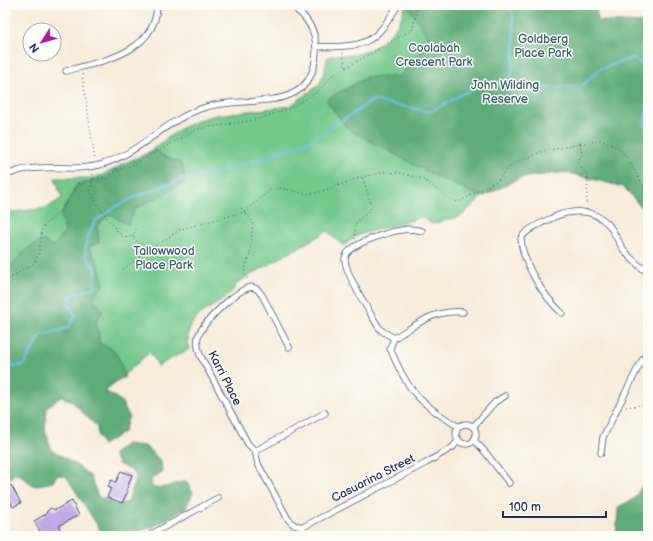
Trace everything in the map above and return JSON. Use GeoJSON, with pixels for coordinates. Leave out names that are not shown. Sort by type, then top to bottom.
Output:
{"type":"FeatureCollection","features":[{"type":"Feature","properties":{"kind":"street"},"geometry":{"type":"LineString","coordinates":[[66,71],[131,50],[148,34],[156,13],[157,5]]}},
{"type":"Feature","properties":{"kind":"street"},"geometry":{"type":"LineString","coordinates":[[5,176],[31,168],[92,167],[127,154],[175,120],[195,110],[219,104],[280,99],[294,94],[304,88],[312,76],[314,69],[316,47],[315,38],[308,20],[290,5]]}},
{"type":"Feature","properties":{"kind":"street"},"geometry":{"type":"LineString","coordinates":[[316,47],[355,46],[372,39],[384,28],[398,5]]}},
{"type":"Feature","properties":{"kind":"street"},"geometry":{"type":"LineString","coordinates":[[562,313],[550,304],[526,262],[521,238],[525,232],[561,214],[570,211],[585,212],[598,216],[608,224],[625,251],[648,273]]}},
{"type":"Feature","properties":{"kind":"street"},"geometry":{"type":"LineString","coordinates":[[394,338],[382,331],[378,326],[347,268],[345,260],[347,253],[358,245],[376,237],[409,229],[422,230]]}},
{"type":"Feature","properties":{"kind":"street"},"geometry":{"type":"LineString","coordinates":[[252,287],[257,289],[262,295],[289,347]]}},
{"type":"Feature","properties":{"kind":"street","name":"Karri Place"},"geometry":{"type":"LineString","coordinates":[[252,287],[242,291],[223,306],[203,326],[198,336],[197,344],[200,355],[248,444],[255,451],[258,464],[288,520],[294,526],[303,527]]}},
{"type":"Feature","properties":{"kind":"street"},"geometry":{"type":"LineString","coordinates":[[459,427],[423,403],[411,390],[390,348],[394,338],[438,313],[450,311],[463,312]]}},
{"type":"Feature","properties":{"kind":"street"},"geometry":{"type":"LineString","coordinates":[[601,452],[603,437],[617,406],[648,352]]}},
{"type":"Feature","properties":{"kind":"street"},"geometry":{"type":"LineString","coordinates":[[473,427],[496,402],[505,396]]}},
{"type":"Feature","properties":{"kind":"street"},"geometry":{"type":"LineString","coordinates":[[255,451],[325,413]]}},
{"type":"Feature","properties":{"kind":"street"},"geometry":{"type":"LineString","coordinates":[[466,424],[473,427],[476,433],[474,440],[468,443],[459,440],[457,434],[459,427],[466,424]]}},
{"type":"Feature","properties":{"kind":"street","name":"Casuarina Street"},"geometry":{"type":"LineString","coordinates":[[303,527],[426,463],[453,447],[459,440]]}},
{"type":"Feature","properties":{"kind":"street"},"geometry":{"type":"LineString","coordinates":[[474,440],[509,483]]}},
{"type":"Feature","properties":{"kind":"street"},"geometry":{"type":"LineString","coordinates":[[148,536],[218,498]]}},
{"type":"Feature","properties":{"kind":"street"},"geometry":{"type":"LineString","coordinates":[[299,536],[303,527]]}},
{"type":"Feature","properties":{"kind":"path"},"geometry":{"type":"LineString","coordinates":[[5,281],[34,263],[39,253],[42,228],[61,210],[79,185],[135,164],[197,129],[254,120],[290,109],[317,92],[333,75],[413,29],[417,8],[415,5]]}},
{"type":"Feature","properties":{"kind":"path"},"geometry":{"type":"LineString","coordinates":[[343,53],[345,69]]}},
{"type":"Feature","properties":{"kind":"path"},"geometry":{"type":"LineString","coordinates":[[81,67],[96,160]]}},
{"type":"Feature","properties":{"kind":"path"},"geometry":{"type":"LineString","coordinates":[[123,269],[181,230],[244,212],[270,190],[282,188],[306,194],[317,193],[362,177],[385,172],[411,175],[423,179],[451,200],[459,202],[498,180],[507,169],[518,162],[541,152],[600,140],[618,148],[627,158],[648,193]]}},
{"type":"Feature","properties":{"kind":"path"},"geometry":{"type":"LineString","coordinates":[[580,143],[582,154],[577,163],[587,175],[588,183],[585,212]]}},
{"type":"Feature","properties":{"kind":"path"},"geometry":{"type":"LineString","coordinates":[[92,167],[94,180],[91,192],[96,202],[110,220],[113,228],[122,236],[133,238],[145,253]]}},
{"type":"Feature","properties":{"kind":"path"},"geometry":{"type":"LineString","coordinates":[[358,245],[354,237],[355,224],[372,207],[362,177]]}},
{"type":"Feature","properties":{"kind":"path"},"geometry":{"type":"LineString","coordinates":[[241,208],[253,222],[250,254],[244,273],[252,287]]}},
{"type":"Feature","properties":{"kind":"path"},"geometry":{"type":"LineString","coordinates":[[133,238],[136,229]]}},
{"type":"Feature","properties":{"kind":"path"},"geometry":{"type":"LineString","coordinates":[[617,406],[648,404]]}},
{"type":"Feature","properties":{"kind":"green space"},"geometry":{"type":"Polygon","coordinates":[[[405,5],[575,5],[583,21],[648,23],[648,215],[624,187],[565,172],[519,178],[482,197],[461,216],[432,224],[422,217],[358,235],[343,246],[327,231],[237,283],[224,299],[197,317],[191,325],[188,336],[189,349],[158,366],[150,352],[94,401],[5,352],[5,213],[47,208],[62,198],[55,178],[91,178],[100,176],[146,154],[180,129],[198,120],[216,115],[290,106],[319,85],[325,71],[327,58],[330,56],[358,54],[374,47],[388,36],[399,21],[405,5]]]}},
{"type":"Feature","properties":{"kind":"green space","name":"John Wilding Reserve"},"geometry":{"type":"Polygon","coordinates":[[[407,5],[598,5],[596,10],[599,21],[648,23],[648,215],[624,187],[565,172],[520,178],[482,197],[443,180],[348,129],[326,100],[367,77],[399,77],[431,41],[407,5]]]}},
{"type":"Feature","properties":{"kind":"green space"},"geometry":{"type":"Polygon","coordinates":[[[155,150],[165,157],[181,163],[186,182],[135,209],[128,225],[110,214],[97,225],[99,242],[88,247],[97,260],[104,285],[93,298],[103,311],[96,321],[100,344],[115,352],[120,360],[125,377],[112,383],[104,390],[121,401],[129,416],[124,432],[103,445],[98,437],[97,427],[71,400],[61,397],[47,407],[45,430],[52,450],[78,466],[90,476],[99,498],[104,498],[116,505],[128,502],[136,476],[129,469],[119,465],[113,454],[126,444],[145,446],[161,461],[162,472],[151,479],[152,488],[166,487],[186,481],[193,493],[185,509],[155,526],[126,536],[104,536],[66,476],[57,475],[53,482],[34,486],[17,473],[5,481],[5,272],[27,249],[44,240],[52,247],[65,232],[61,215],[77,184],[108,178],[120,165],[155,150]]]}},
{"type":"Feature","properties":{"kind":"green space"},"geometry":{"type":"Polygon","coordinates":[[[648,477],[648,536],[616,536],[618,507],[634,499],[648,477]]]}},
{"type":"Feature","properties":{"kind":"building"},"geometry":{"type":"Polygon","coordinates":[[[121,471],[132,475],[127,493],[122,503],[107,497],[111,488],[108,487],[111,480],[116,482],[121,471]]]}},
{"type":"Feature","properties":{"kind":"building"},"geometry":{"type":"Polygon","coordinates":[[[11,485],[21,503],[13,507],[5,490],[11,485]]]}},
{"type":"Feature","properties":{"kind":"building"},"geometry":{"type":"Polygon","coordinates":[[[72,501],[79,515],[60,525],[59,530],[55,532],[49,531],[42,535],[34,521],[46,514],[51,508],[55,510],[72,501]]]}},
{"type":"Feature","properties":{"kind":"waterway"},"geometry":{"type":"LineString","coordinates":[[509,84],[512,74],[514,54],[512,5]]}},
{"type":"Feature","properties":{"kind":"waterway"},"geometry":{"type":"LineString","coordinates":[[5,352],[14,367],[23,365],[41,335],[68,328],[76,315],[68,304],[72,295],[94,288],[96,270],[85,254],[87,239],[95,221],[113,208],[135,197],[181,179],[242,166],[314,139],[373,100],[430,112],[484,82],[549,88],[581,87],[600,69],[632,58],[648,68]]}},
{"type":"Feature","properties":{"kind":"waterway"},"geometry":{"type":"LineString","coordinates":[[648,99],[645,123],[648,136]]}},
{"type":"Feature","properties":{"kind":"park label","name":"Goldberg Place Park"},"geometry":{"type":"Point","coordinates":[543,46]}},
{"type":"Feature","properties":{"kind":"park label","name":"Coolabah Crescent Park"},"geometry":{"type":"Point","coordinates":[434,55]}},
{"type":"Feature","properties":{"kind":"park label","name":"Tallowwood Place Park"},"geometry":{"type":"Point","coordinates":[164,258]}}]}
